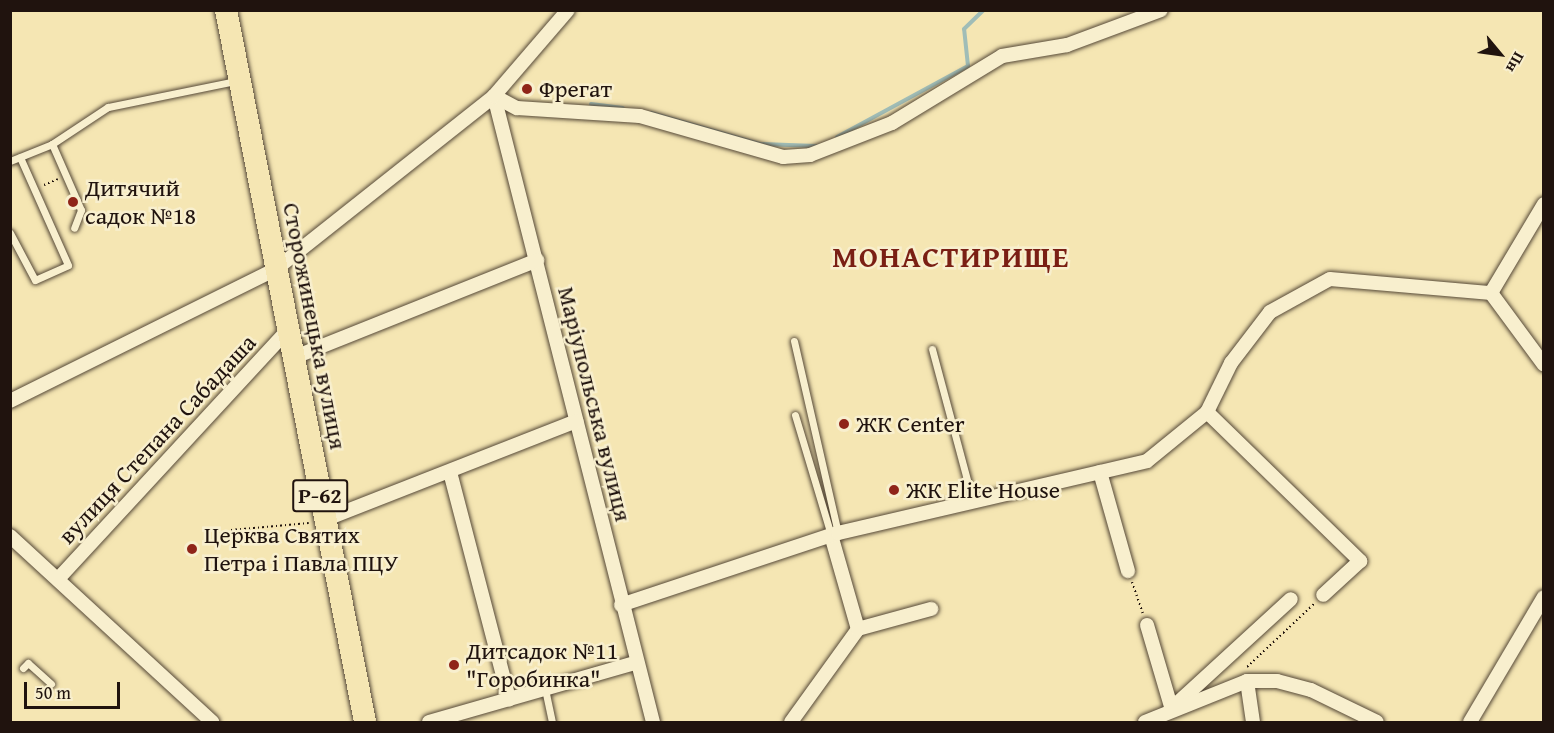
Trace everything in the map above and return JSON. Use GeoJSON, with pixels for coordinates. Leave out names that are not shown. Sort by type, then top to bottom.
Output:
{"type":"FeatureCollection","features":[{"type":"Feature","properties":{"kind":"main road","name":"Сторожинецька вулиця"},"geometry":{"type":"LineString","coordinates":[[226,10],[365,723]]}},
{"type":"Feature","properties":{"kind":"street"},"geometry":{"type":"LineString","coordinates":[[10,401],[276,269],[495,96],[568,10]]}},
{"type":"Feature","properties":{"kind":"street"},"geometry":{"type":"LineString","coordinates":[[495,96],[517,108],[640,116],[783,157],[810,155],[892,123],[1002,56],[1077,42],[1161,10]]}},
{"type":"Feature","properties":{"kind":"street","name":"Маріупольська вулиця"},"geometry":{"type":"LineString","coordinates":[[495,96],[635,663],[653,723]]}},
{"type":"Feature","properties":{"kind":"street"},"geometry":{"type":"LineString","coordinates":[[1491,293],[1544,204]]}},
{"type":"Feature","properties":{"kind":"street"},"geometry":{"type":"LineString","coordinates":[[295,357],[537,260]]}},
{"type":"Feature","properties":{"kind":"street"},"geometry":{"type":"LineString","coordinates":[[621,605],[834,534],[972,498],[1100,472],[1159,455],[1207,412],[1231,363],[1262,321],[1280,305],[1330,279],[1491,293],[1544,365]]}},
{"type":"Feature","properties":{"kind":"street","name":"вулиця Степана Сабадаша"},"geometry":{"type":"LineString","coordinates":[[58,579],[289,329]]}},
{"type":"Feature","properties":{"kind":"street"},"geometry":{"type":"LineString","coordinates":[[1207,412],[1360,561],[1323,595]]}},
{"type":"Feature","properties":{"kind":"street"},"geometry":{"type":"LineString","coordinates":[[324,520],[576,421]]}},
{"type":"Feature","properties":{"kind":"street"},"geometry":{"type":"LineString","coordinates":[[450,472],[509,699]]}},
{"type":"Feature","properties":{"kind":"street"},"geometry":{"type":"LineString","coordinates":[[1100,472],[1128,571]]}},
{"type":"Feature","properties":{"kind":"street"},"geometry":{"type":"LineString","coordinates":[[834,534],[858,629]]}},
{"type":"Feature","properties":{"kind":"street"},"geometry":{"type":"LineString","coordinates":[[10,536],[212,723]]}},
{"type":"Feature","properties":{"kind":"street"},"geometry":{"type":"LineString","coordinates":[[1470,723],[1544,597]]}},
{"type":"Feature","properties":{"kind":"street"},"geometry":{"type":"LineString","coordinates":[[1172,710],[1291,599]]}},
{"type":"Feature","properties":{"kind":"street"},"geometry":{"type":"LineString","coordinates":[[791,723],[858,629],[932,609]]}},
{"type":"Feature","properties":{"kind":"street"},"geometry":{"type":"LineString","coordinates":[[1147,625],[1172,710]]}},
{"type":"Feature","properties":{"kind":"street"},"geometry":{"type":"LineString","coordinates":[[429,723],[635,663]]}},
{"type":"Feature","properties":{"kind":"street"},"geometry":{"type":"LineString","coordinates":[[1247,681],[1253,723]]}},
{"type":"Feature","properties":{"kind":"street"},"geometry":{"type":"LineString","coordinates":[[1145,723],[1247,681],[1311,690],[1377,723]]}},
{"type":"Feature","properties":{"kind":"lane"},"geometry":{"type":"LineString","coordinates":[[10,161],[52,144],[108,106],[238,80]]}},
{"type":"Feature","properties":{"kind":"lane"},"geometry":{"type":"LineString","coordinates":[[52,144],[81,210],[74,228]]}},
{"type":"Feature","properties":{"kind":"lane"},"geometry":{"type":"LineString","coordinates":[[10,233],[35,280],[68,265],[20,157]]}},
{"type":"Feature","properties":{"kind":"lane"},"geometry":{"type":"LineString","coordinates":[[794,341],[834,534]]}},
{"type":"Feature","properties":{"kind":"lane"},"geometry":{"type":"LineString","coordinates":[[932,349],[972,498]]}},
{"type":"Feature","properties":{"kind":"lane"},"geometry":{"type":"LineString","coordinates":[[795,415],[834,534]]}},
{"type":"Feature","properties":{"kind":"lane"},"geometry":{"type":"LineString","coordinates":[[23,668],[28,663],[51,684]]}},
{"type":"Feature","properties":{"kind":"lane"},"geometry":{"type":"LineString","coordinates":[[545,689],[552,723]]}},
{"type":"Feature","properties":{"kind":"path"},"geometry":{"type":"LineString","coordinates":[[35,189],[66,175]]}},
{"type":"Feature","properties":{"kind":"path"},"geometry":{"type":"LineString","coordinates":[[231,530],[324,520]]}},
{"type":"Feature","properties":{"kind":"path"},"geometry":{"type":"LineString","coordinates":[[1128,571],[1147,625]]}},
{"type":"Feature","properties":{"kind":"path"},"geometry":{"type":"LineString","coordinates":[[1247,681],[1246,668],[1323,595]]}},
{"type":"Feature","properties":{"kind":"waterway"},"geometry":{"type":"LineString","coordinates":[[837,137],[968,66],[964,29],[984,10]]}},
{"type":"Feature","properties":{"kind":"waterway"},"geometry":{"type":"LineString","coordinates":[[591,104],[623,108]]}},
{"type":"Feature","properties":{"kind":"waterway"},"geometry":{"type":"LineString","coordinates":[[651,113],[760,144],[816,146]]}},
{"type":"Feature","properties":{"kind":"place","name":"Фрегат"},"geometry":{"type":"Point","coordinates":[527,89]}},
{"type":"Feature","properties":{"kind":"place","name":"Дитячий садок №18"},"geometry":{"type":"Point","coordinates":[73,202]}},
{"type":"Feature","properties":{"kind":"place","name":"ЖК Center"},"geometry":{"type":"Point","coordinates":[844,424]}},
{"type":"Feature","properties":{"kind":"place","name":"ЖК Elite House"},"geometry":{"type":"Point","coordinates":[894,490]}},
{"type":"Feature","properties":{"kind":"place","name":"Церква Святих Петра і Павла ПЦУ"},"geometry":{"type":"Point","coordinates":[192,549]}},
{"type":"Feature","properties":{"kind":"place","name":"Дитсадок №11 \"Горобинка\""},"geometry":{"type":"Point","coordinates":[454,665]}},
{"type":"Feature","properties":{"kind":"district","name":"МОНАСТИРИЩЕ"},"geometry":{"type":"Point","coordinates":[951,256]}}]}
